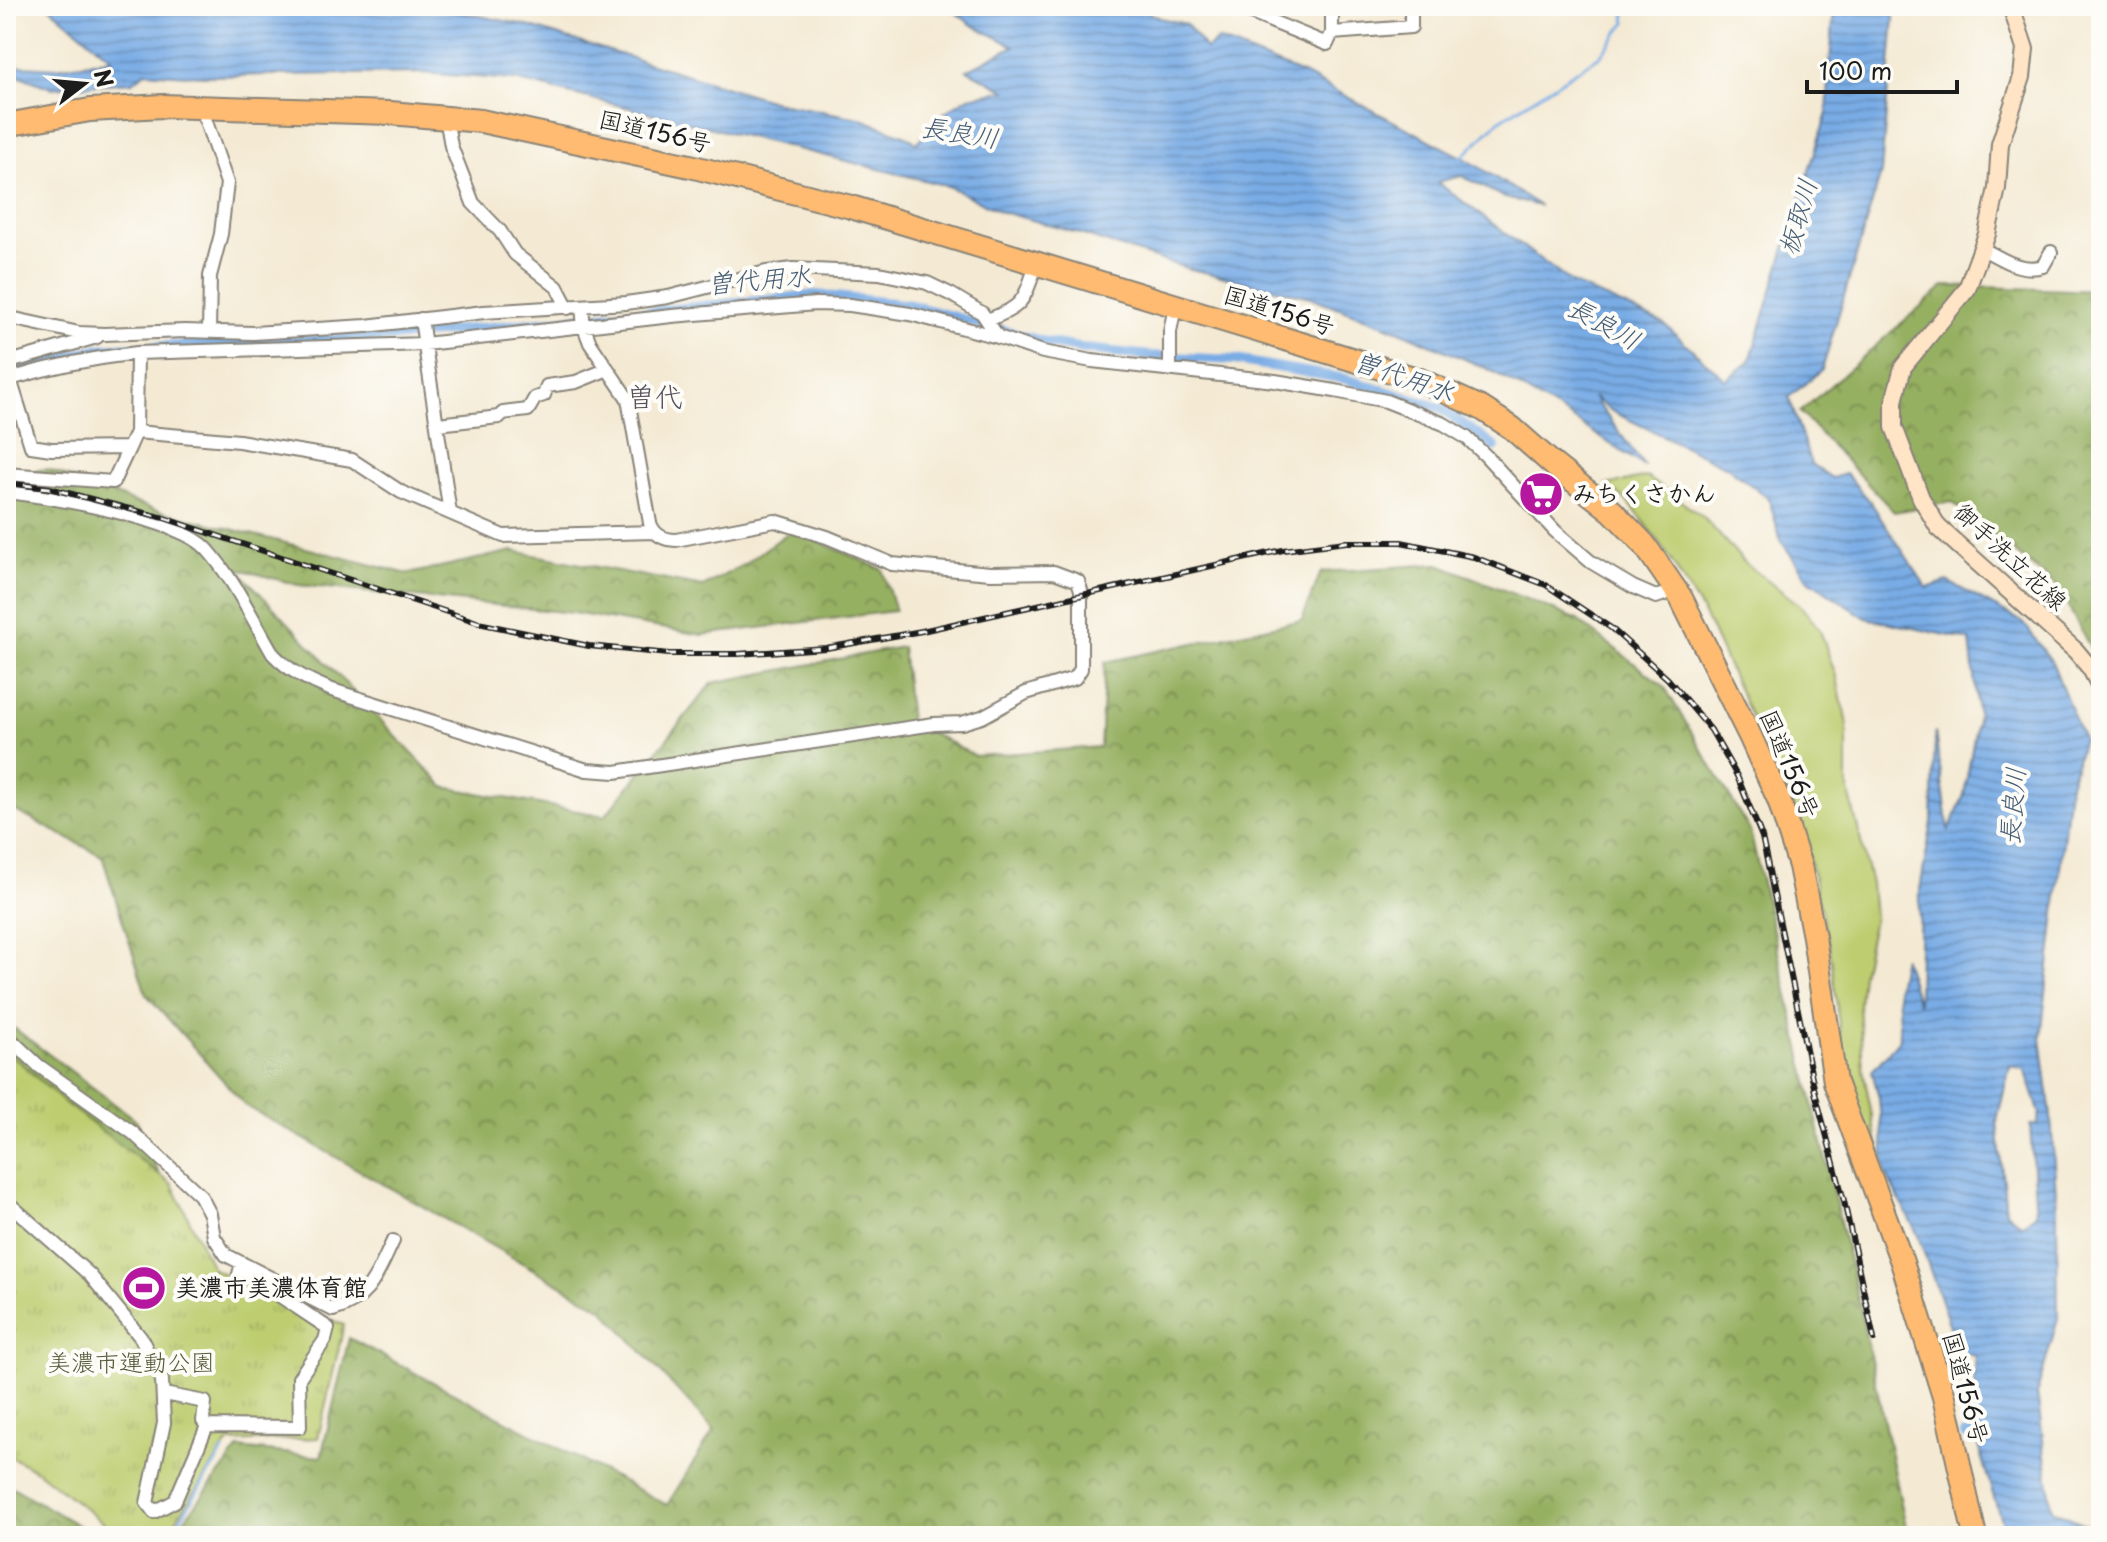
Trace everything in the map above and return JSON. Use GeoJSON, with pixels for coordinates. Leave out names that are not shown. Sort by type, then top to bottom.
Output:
{"type":"FeatureCollection","features":[{"type":"Feature","properties":{"kind":"highway","name":"国道156号"},"geometry":{"type":"LineString","coordinates":[[6,125],[90,110],[201,107],[446,117],[579,140],[851,207],[1420,380],[1481,408],[1512,428],[1612,511],[1644,544],[1676,590],[1750,736],[1790,830],[1814,937],[1835,1082],[1902,1262],[1944,1397],[1975,1536]]}},
{"type":"Feature","properties":{"kind":"main road","name":"御手洗立花線"},"geometry":{"type":"LineString","coordinates":[[2011,6],[2025,49],[2022,77],[2000,144],[1997,188],[1981,248],[1967,289],[1903,367],[1894,401],[1894,427],[1921,498],[1938,527],[2076,651],[2101,688]]}},
{"type":"Feature","properties":{"kind":"street"},"geometry":{"type":"LineString","coordinates":[[1234,6],[1327,44],[1332,33],[1332,6]]}},
{"type":"Feature","properties":{"kind":"street"},"geometry":{"type":"LineString","coordinates":[[1332,33],[1411,27],[1411,6]]}},
{"type":"Feature","properties":{"kind":"street"},"geometry":{"type":"LineString","coordinates":[[201,107],[227,183],[221,234],[210,276],[209,332]]}},
{"type":"Feature","properties":{"kind":"street"},"geometry":{"type":"LineString","coordinates":[[446,117],[451,146],[473,203],[500,231],[515,254],[557,287],[568,308],[583,317],[671,307],[766,272],[851,270],[927,283],[971,305],[992,328]]}},
{"type":"Feature","properties":{"kind":"street"},"geometry":{"type":"LineString","coordinates":[[1981,248],[2018,267],[2034,269],[2043,266],[2051,252]]}},
{"type":"Feature","properties":{"kind":"street"},"geometry":{"type":"LineString","coordinates":[[992,328],[1024,300],[1036,265]]}},
{"type":"Feature","properties":{"kind":"street"},"geometry":{"type":"LineString","coordinates":[[6,317],[79,333],[169,343],[289,341],[423,332],[671,307],[850,305],[992,328],[1043,352],[1092,361],[1170,361],[1386,401],[1444,424],[1467,438],[1555,531],[1591,562],[1656,597],[1676,590]]}},
{"type":"Feature","properties":{"kind":"street"},"geometry":{"type":"LineString","coordinates":[[1170,361],[1170,332],[1175,306]]}},
{"type":"Feature","properties":{"kind":"street"},"geometry":{"type":"LineString","coordinates":[[129,448],[51,449],[31,446],[10,379],[82,359],[137,353],[209,332],[289,341],[366,326],[423,332],[484,312],[568,308]]}},
{"type":"Feature","properties":{"kind":"street"},"geometry":{"type":"LineString","coordinates":[[583,317],[590,343],[628,399],[654,532]]}},
{"type":"Feature","properties":{"kind":"street"},"geometry":{"type":"LineString","coordinates":[[423,332],[450,513]]}},
{"type":"Feature","properties":{"kind":"street"},"geometry":{"type":"LineString","coordinates":[[6,363],[104,334]]}},
{"type":"Feature","properties":{"kind":"street"},"geometry":{"type":"LineString","coordinates":[[6,474],[113,482],[136,432],[137,353]]}},
{"type":"Feature","properties":{"kind":"street"},"geometry":{"type":"LineString","coordinates":[[438,424],[499,417],[503,413],[528,410],[535,398],[544,395],[547,386],[576,382],[608,369]]}},
{"type":"Feature","properties":{"kind":"street"},"geometry":{"type":"LineString","coordinates":[[6,492],[42,495],[96,507],[167,528],[205,547],[273,654],[286,668],[306,679],[332,690],[587,770],[615,772],[934,724],[962,723],[982,717],[1026,693],[1069,681],[1081,669],[1081,590],[1078,581],[1054,572],[990,573],[892,564],[827,537],[775,521],[676,540],[664,539],[654,532],[516,538],[492,533],[401,492],[352,460],[239,441],[136,432]]}},
{"type":"Feature","properties":{"kind":"street"},"geometry":{"type":"LineString","coordinates":[[6,1035],[39,1066],[133,1133],[200,1195],[210,1214],[214,1237],[226,1255],[333,1310],[348,1306],[365,1293],[393,1241]]}},
{"type":"Feature","properties":{"kind":"street"},"geometry":{"type":"LineString","coordinates":[[6,1201],[90,1275],[141,1338],[162,1380],[164,1423],[147,1503],[154,1512],[175,1501],[207,1426]]}},
{"type":"Feature","properties":{"kind":"street"},"geometry":{"type":"LineString","coordinates":[[207,1426],[300,1427],[299,1378],[325,1340],[328,1328],[259,1282],[239,1274],[242,1263]]}},
{"type":"Feature","properties":{"kind":"street"},"geometry":{"type":"LineString","coordinates":[[164,1394],[205,1402],[203,1421],[207,1426]]}},
{"type":"Feature","properties":{"kind":"green space"},"geometry":{"type":"Polygon","coordinates":[[[1944,286],[2101,291],[2101,668],[2058,587],[1952,502],[1894,512],[1800,412],[1944,286]]]}},
{"type":"Feature","properties":{"kind":"green space"},"geometry":{"type":"Polygon","coordinates":[[[47,469],[152,509],[408,574],[513,551],[703,587],[743,565],[792,530],[882,569],[895,611],[702,635],[573,613],[298,585],[236,568],[444,787],[605,816],[712,683],[902,647],[910,721],[975,756],[1100,747],[1105,662],[1302,620],[1321,572],[1439,564],[1576,619],[1664,686],[1750,831],[1861,1312],[1908,1536],[172,1536],[239,1448],[321,1457],[349,1338],[667,1505],[714,1430],[603,1309],[246,1106],[146,994],[102,856],[6,806],[6,475],[47,469]]]}},
{"type":"Feature","properties":{"kind":"green space"},"geometry":{"type":"Polygon","coordinates":[[[1647,477],[1703,517],[1746,564],[1801,606],[1820,630],[1837,679],[1847,724],[1847,783],[1871,884],[1874,918],[1859,1004],[1863,1069],[1880,1158],[1873,1156],[1846,1087],[1831,955],[1803,831],[1707,620],[1664,549],[1630,504],[1607,485],[1647,477]]]}},
{"type":"Feature","properties":{"kind":"green space"},"geometry":{"type":"Polygon","coordinates":[[[6,1022],[137,1121],[212,1302],[6,1128],[6,1022]]]}},
{"type":"Feature","properties":{"kind":"green space","name":"美濃市運動公園"},"geometry":{"type":"Polygon","coordinates":[[[6,1050],[66,1104],[172,1184],[213,1269],[344,1325],[318,1438],[229,1442],[165,1536],[120,1536],[37,1471],[6,1454],[6,1050]]]}},
{"type":"Feature","properties":{"kind":"green space"},"geometry":{"type":"Polygon","coordinates":[[[6,1483],[96,1536],[6,1536],[6,1483]]]}},
{"type":"Feature","properties":{"kind":"water"},"geometry":{"type":"Polygon","coordinates":[[[48,6],[429,6],[521,24],[779,103],[859,118],[917,143],[945,112],[969,97],[1006,90],[967,70],[1014,46],[972,25],[947,6],[1138,6],[1160,18],[1186,24],[1206,49],[1218,40],[1305,75],[1468,160],[1540,206],[1505,198],[1462,176],[1437,182],[1573,284],[1663,323],[1726,380],[1750,361],[1827,113],[1834,6],[1895,6],[1881,173],[1822,370],[1789,397],[1811,464],[1832,478],[1846,474],[1870,501],[1927,588],[1947,581],[2023,622],[2052,662],[2083,739],[2069,788],[2041,1038],[2051,1116],[2057,1210],[2058,1318],[2037,1393],[2052,1510],[2101,1531],[2101,1536],[2006,1536],[1971,1424],[1976,1356],[1959,1352],[1917,1233],[1885,1173],[1879,1098],[1872,1071],[1900,1039],[1897,988],[1903,956],[1918,1004],[1920,889],[1932,822],[1935,732],[1949,830],[1964,795],[1978,714],[1970,640],[1866,618],[1809,580],[1781,541],[1769,499],[1727,467],[1613,412],[1593,397],[1645,467],[1567,415],[1490,370],[1310,297],[1186,268],[999,211],[948,186],[515,80],[422,73],[204,76],[145,72],[133,82],[51,88],[20,76],[6,77],[6,65],[56,68],[112,59],[48,6]],[[2010,1066],[1997,1121],[2006,1212],[2022,1225],[2036,1214],[2030,1125],[2037,1125],[2040,1114],[2025,1069],[2010,1066]]]}},
{"type":"Feature","properties":{"kind":"waterway"},"geometry":{"type":"LineString","coordinates":[[1459,160],[1500,120],[1600,56],[1626,22],[1623,6]]}},
{"type":"Feature","properties":{"kind":"waterway","name":"曽代用水"},"geometry":{"type":"LineString","coordinates":[[6,372],[97,349],[389,337],[816,295],[911,305],[1049,343],[1085,349],[1235,360],[1346,379],[1441,408],[1495,447]]}},
{"type":"Feature","properties":{"kind":"waterway","name":"曽代用水"},"geometry":{"type":"LineString","coordinates":[[1965,1435],[1985,1436]]}},
{"type":"Feature","properties":{"kind":"waterway"},"geometry":{"type":"LineString","coordinates":[[173,1536],[176,1526],[223,1451]]}},
{"type":"Feature","properties":{"kind":"railway"},"geometry":{"type":"LineString","coordinates":[[6,483],[49,488],[164,518],[483,624],[589,646],[669,654],[738,654],[826,648],[922,631],[1283,550],[1346,542],[1401,542],[1474,557],[1546,585],[1611,628],[1668,679],[1711,730],[1737,776],[1762,837],[1815,1092],[1844,1201],[1874,1339]]}},
{"type":"Feature","properties":{"kind":"place","name":"みちくさかん"},"geometry":{"type":"Point","coordinates":[1541,494]}},
{"type":"Feature","properties":{"kind":"place","name":"美濃市美濃体育館"},"geometry":{"type":"Point","coordinates":[144,1288]}},
{"type":"Feature","properties":{"kind":"district","name":"曽代"},"geometry":{"type":"Point","coordinates":[655,397]}},
{"type":"Feature","properties":{"kind":"water label","name":"長良川"},"geometry":{"type":"Point","coordinates":[960,133]}},
{"type":"Feature","properties":{"kind":"water label","name":"板取川"},"geometry":{"type":"Point","coordinates":[1798,217]}},
{"type":"Feature","properties":{"kind":"water label","name":"長良川"},"geometry":{"type":"Point","coordinates":[1604,324]}},
{"type":"Feature","properties":{"kind":"water label","name":"長良川"},"geometry":{"type":"Point","coordinates":[2013,806]}}]}
